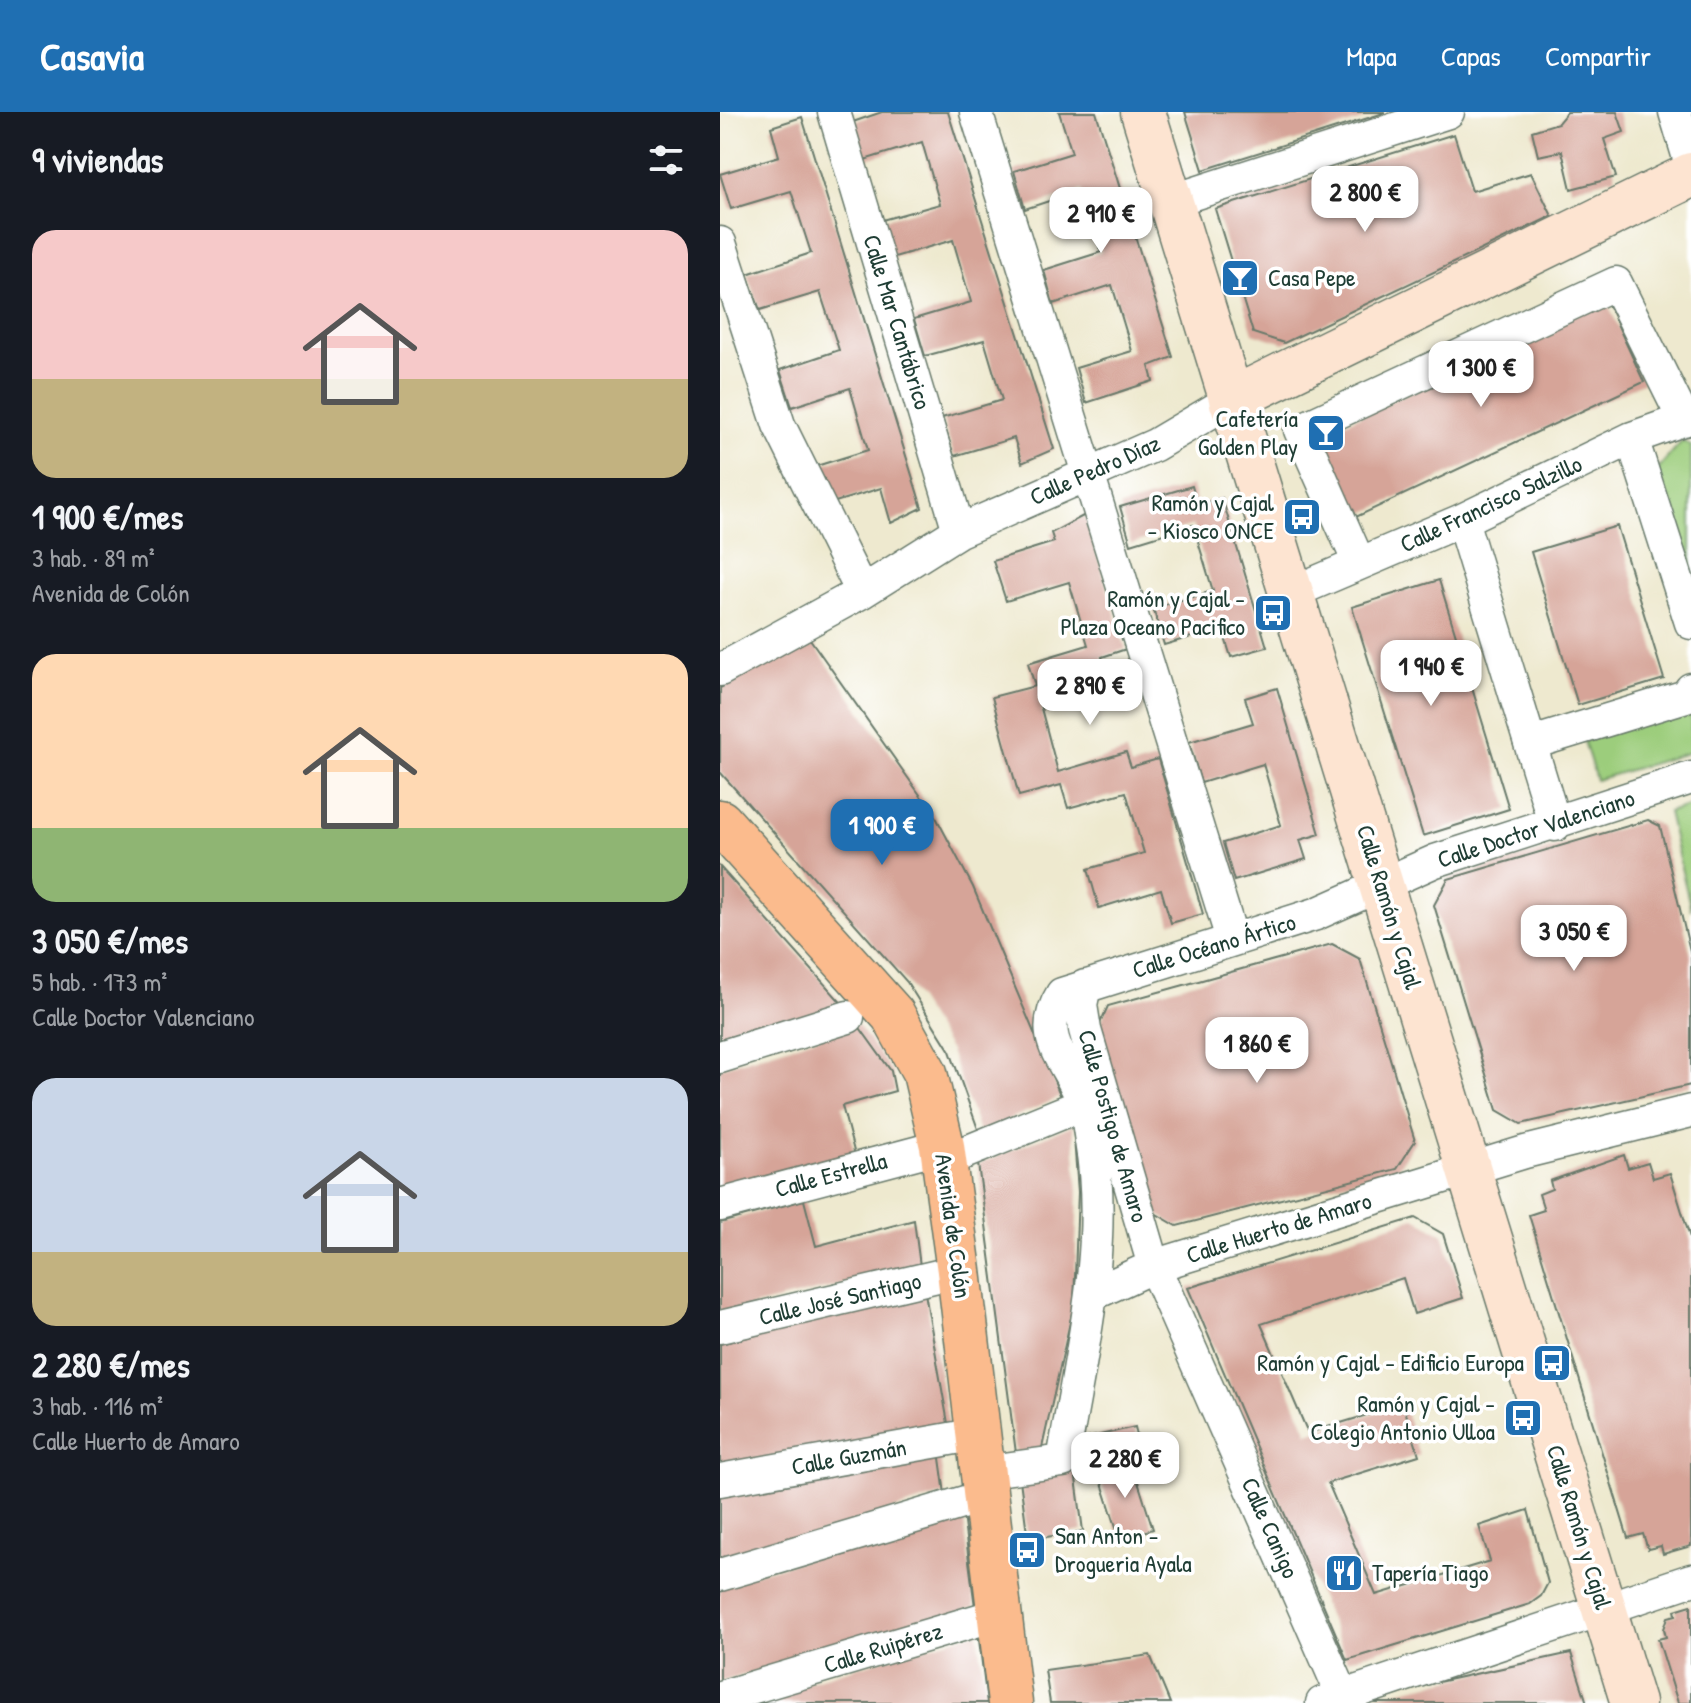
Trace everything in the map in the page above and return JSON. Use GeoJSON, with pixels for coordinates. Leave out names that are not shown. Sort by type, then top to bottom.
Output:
{"type":"FeatureCollection","features":[{"type":"Feature","properties":{"kind":"main road","name":"Calle Ramón y Cajal"},"geometry":{"type":"LineString","coordinates":[[1143,112],[1633,1703]]}},
{"type":"Feature","properties":{"kind":"main road","name":"Calle Pedro Díaz"},"geometry":{"type":"LineString","coordinates":[[1231,400],[1691,175]]}},
{"type":"Feature","properties":{"kind":"main road","name":"Avenida de Colón"},"geometry":{"type":"LineString","coordinates":[[720,822],[879,998],[906,1034],[925,1073],[943,1154],[959,1271],[1010,1703]]}},
{"type":"Feature","properties":{"kind":"street","name":"Calle Mar Cantábrico"},"geometry":{"type":"LineString","coordinates":[[834,112],[959,531]]}},
{"type":"Feature","properties":{"kind":"street"},"geometry":{"type":"LineString","coordinates":[[976,112],[1232,939]]}},
{"type":"Feature","properties":{"kind":"street"},"geometry":{"type":"LineString","coordinates":[[1171,201],[1448,112]]}},
{"type":"Feature","properties":{"kind":"street"},"geometry":{"type":"LineString","coordinates":[[1675,112],[1691,165]]}},
{"type":"Feature","properties":{"kind":"street"},"geometry":{"type":"LineString","coordinates":[[720,243],[779,425],[862,592]]}},
{"type":"Feature","properties":{"kind":"street"},"geometry":{"type":"LineString","coordinates":[[1359,563],[1300,430],[1616,283],[1687,418]]}},
{"type":"Feature","properties":{"kind":"street","name":"Calle Pedro Díaz"},"geometry":{"type":"LineString","coordinates":[[720,670],[862,592],[959,531],[1155,445],[1231,400]]}},
{"type":"Feature","properties":{"kind":"street","name":"Calle Francisco Salzillo"},"geometry":{"type":"LineString","coordinates":[[1291,593],[1462,520],[1632,438],[1687,418]]}},
{"type":"Feature","properties":{"kind":"street"},"geometry":{"type":"LineString","coordinates":[[1632,438],[1691,623]]}},
{"type":"Feature","properties":{"kind":"street"},"geometry":{"type":"LineString","coordinates":[[1462,520],[1555,825]]}},
{"type":"Feature","properties":{"kind":"street"},"geometry":{"type":"LineString","coordinates":[[1532,743],[1686,696],[1691,689]]}},
{"type":"Feature","properties":{"kind":"street","name":"Calle Doctor Valenciano"},"geometry":{"type":"LineString","coordinates":[[1383,885],[1435,861],[1555,825],[1691,778]]}},
{"type":"Feature","properties":{"kind":"street","name":"Calle Océano Ártico"},"geometry":{"type":"LineString","coordinates":[[1084,1104],[1056,1051],[1049,1024],[1052,1011],[1062,994],[1316,914],[1383,885]]}},
{"type":"Feature","properties":{"kind":"street","name":"Calle Postigo de Amaro"},"geometry":{"type":"LineString","coordinates":[[1085,986],[1081,1005],[1085,1030],[1154,1266]]}},
{"type":"Feature","properties":{"kind":"street"},"geometry":{"type":"LineString","coordinates":[[720,1057],[848,1017]]}},
{"type":"Feature","properties":{"kind":"street"},"geometry":{"type":"LineString","coordinates":[[720,1575],[982,1468],[1063,1461],[1091,1295],[1097,1176],[1084,1104]]}},
{"type":"Feature","properties":{"kind":"street","name":"Calle Estrella"},"geometry":{"type":"LineString","coordinates":[[720,1205],[943,1154],[1084,1104]]}},
{"type":"Feature","properties":{"kind":"street","name":"Calle Huerto de Amaro"},"geometry":{"type":"LineString","coordinates":[[1091,1295],[1154,1266],[1470,1169],[1691,1112]]}},
{"type":"Feature","properties":{"kind":"street","name":"Calle Canigo"},"geometry":{"type":"LineString","coordinates":[[1154,1266],[1337,1700]]}},
{"type":"Feature","properties":{"kind":"street","name":"Calle José Santiago"},"geometry":{"type":"LineString","coordinates":[[720,1327],[959,1271]]}},
{"type":"Feature","properties":{"kind":"street","name":"Calle Guzmán"},"geometry":{"type":"LineString","coordinates":[[720,1480],[982,1468]]}},
{"type":"Feature","properties":{"kind":"street"},"geometry":{"type":"LineString","coordinates":[[1337,1700],[1691,1580]]}},
{"type":"Feature","properties":{"kind":"street","name":"Calle Ruipérez"},"geometry":{"type":"LineString","coordinates":[[720,1697],[999,1614]]}},
{"type":"Feature","properties":{"kind":"green space"},"geometry":{"type":"Polygon","coordinates":[[[1682,441],[1691,446],[1691,587],[1655,472],[1682,441]]]}},
{"type":"Feature","properties":{"kind":"green space"},"geometry":{"type":"Polygon","coordinates":[[[1691,708],[1691,752],[1596,780],[1584,741],[1691,708]]]}},
{"type":"Feature","properties":{"kind":"green space"},"geometry":{"type":"Polygon","coordinates":[[[1691,805],[1691,910],[1668,812],[1691,805]]]}},
{"type":"Feature","properties":{"kind":"building"},"geometry":{"type":"Polygon","coordinates":[[[882,112],[948,112],[1054,449],[1022,463],[1014,438],[954,456],[942,418],[1002,400],[984,340],[925,356],[914,319],[971,302],[953,240],[891,258],[882,220],[940,204],[922,142],[861,161],[850,123],[882,112]]]}},
{"type":"Feature","properties":{"kind":"building"},"geometry":{"type":"Polygon","coordinates":[[[1059,112],[1096,112],[1173,357],[1149,366],[1153,381],[1086,403],[1076,368],[1132,351],[1112,285],[1053,304],[1044,270],[1101,252],[1082,190],[1025,209],[1014,171],[1072,153],[1059,112]]]}},
{"type":"Feature","properties":{"kind":"building"},"geometry":{"type":"Polygon","coordinates":[[[1185,112],[1384,112],[1384,113],[1203,170],[1185,112]]]}},
{"type":"Feature","properties":{"kind":"building"},"geometry":{"type":"Polygon","coordinates":[[[1567,112],[1617,112],[1624,132],[1604,139],[1616,177],[1571,189],[1562,151],[1538,156],[1532,131],[1558,123],[1567,112]]]}},
{"type":"Feature","properties":{"kind":"building"},"geometry":{"type":"Polygon","coordinates":[[[802,117],[922,508],[891,523],[881,488],[822,506],[810,468],[868,450],[850,388],[792,407],[780,370],[839,350],[820,292],[760,310],[747,274],[811,253],[791,191],[731,209],[720,174],[779,156],[771,127],[802,117]]]}},
{"type":"Feature","properties":{"kind":"building"},"geometry":{"type":"Polygon","coordinates":[[[1454,134],[1472,191],[1531,173],[1552,216],[1284,343],[1253,333],[1215,209],[1454,134]]]}},
{"type":"Feature","properties":{"kind":"building"},"geometry":{"type":"Polygon","coordinates":[[[1606,300],[1644,382],[1356,517],[1317,436],[1606,300]]]}},
{"type":"Feature","properties":{"kind":"building"},"geometry":{"type":"Polygon","coordinates":[[[1192,486],[1197,505],[1222,498],[1267,647],[1231,657],[1222,628],[1164,645],[1153,608],[1213,591],[1193,525],[1131,544],[1120,507],[1192,486]]]}},
{"type":"Feature","properties":{"kind":"building"},"geometry":{"type":"Polygon","coordinates":[[[1085,515],[1126,649],[1102,657],[1107,676],[1038,697],[1058,772],[1126,752],[1131,767],[1158,759],[1203,914],[1171,923],[1161,889],[1099,908],[1088,869],[1144,853],[1126,792],[1068,808],[1061,785],[1019,796],[992,697],[1035,686],[1028,663],[1088,645],[1069,582],[1006,601],[993,561],[1054,542],[1051,533],[1085,515]]]}},
{"type":"Feature","properties":{"kind":"building"},"geometry":{"type":"Polygon","coordinates":[[[1617,526],[1664,679],[1578,705],[1531,552],[1617,526]]]}},
{"type":"Feature","properties":{"kind":"building"},"geometry":{"type":"Polygon","coordinates":[[[1439,580],[1509,809],[1423,836],[1352,607],[1439,580]]]}},
{"type":"Feature","properties":{"kind":"building"},"geometry":{"type":"Polygon","coordinates":[[[810,639],[937,819],[973,887],[1061,1097],[979,1132],[950,1051],[907,982],[720,772],[720,688],[810,639]]]}},
{"type":"Feature","properties":{"kind":"building"},"geometry":{"type":"Polygon","coordinates":[[[1277,688],[1320,834],[1300,840],[1306,859],[1234,881],[1223,843],[1281,825],[1263,764],[1201,783],[1189,742],[1253,723],[1245,698],[1277,688]]]}},
{"type":"Feature","properties":{"kind":"building"},"geometry":{"type":"Polygon","coordinates":[[[1648,820],[1660,826],[1691,955],[1691,1085],[1521,1124],[1497,1110],[1434,905],[1448,879],[1648,820]]]}},
{"type":"Feature","properties":{"kind":"building"},"geometry":{"type":"Polygon","coordinates":[[[720,867],[846,1008],[720,1048],[720,867]]]}},
{"type":"Feature","properties":{"kind":"building"},"geometry":{"type":"Polygon","coordinates":[[[1332,944],[1360,959],[1415,1141],[1397,1169],[1177,1226],[1155,1213],[1097,1030],[1108,1006],[1332,944]]]}},
{"type":"Feature","properties":{"kind":"building"},"geometry":{"type":"Polygon","coordinates":[[[858,1025],[891,1071],[895,1091],[842,1106],[855,1155],[720,1192],[720,1068],[858,1025]]]}},
{"type":"Feature","properties":{"kind":"building"},"geometry":{"type":"Polygon","coordinates":[[[1073,1125],[1078,1192],[1074,1304],[1042,1448],[1016,1453],[978,1164],[1073,1125]]]}},
{"type":"Feature","properties":{"kind":"building"},"geometry":{"type":"Polygon","coordinates":[[[1624,1155],[1628,1168],[1648,1162],[1653,1178],[1670,1173],[1691,1241],[1691,1546],[1663,1554],[1661,1546],[1648,1549],[1643,1534],[1628,1538],[1529,1215],[1544,1210],[1539,1194],[1552,1189],[1550,1181],[1624,1155]]]}},
{"type":"Feature","properties":{"kind":"building"},"geometry":{"type":"Polygon","coordinates":[[[804,1200],[816,1246],[914,1220],[920,1266],[720,1314],[720,1223],[804,1200]]]}},
{"type":"Feature","properties":{"kind":"building"},"geometry":{"type":"Polygon","coordinates":[[[1415,1218],[1443,1234],[1463,1298],[1414,1314],[1403,1278],[1261,1324],[1308,1433],[1403,1404],[1419,1455],[1328,1483],[1376,1595],[1490,1561],[1479,1526],[1528,1510],[1548,1583],[1541,1596],[1530,1604],[1347,1660],[1188,1288],[1415,1218]]]}},
{"type":"Feature","properties":{"kind":"building"},"geometry":{"type":"Polygon","coordinates":[[[925,1293],[949,1429],[720,1466],[720,1344],[925,1293]]]}},
{"type":"Feature","properties":{"kind":"building"},"geometry":{"type":"Polygon","coordinates":[[[1135,1427],[1139,1444],[1091,1455],[1087,1438],[1135,1427]]]}},
{"type":"Feature","properties":{"kind":"building"},"geometry":{"type":"Polygon","coordinates":[[[939,1451],[945,1494],[720,1564],[720,1490],[939,1451]]]}},
{"type":"Feature","properties":{"kind":"building"},"geometry":{"type":"Polygon","coordinates":[[[1132,1463],[1153,1529],[1120,1539],[1097,1468],[1132,1463]]]}},
{"type":"Feature","properties":{"kind":"building"},"geometry":{"type":"Polygon","coordinates":[[[1075,1471],[1083,1531],[1028,1540],[1020,1480],[1075,1471]]]}},
{"type":"Feature","properties":{"kind":"building"},"geometry":{"type":"Polygon","coordinates":[[[963,1515],[975,1607],[720,1682],[720,1584],[963,1515]]]}},
{"type":"Feature","properties":{"kind":"building"},"geometry":{"type":"Polygon","coordinates":[[[1691,1605],[1691,1703],[1678,1703],[1658,1639],[1666,1637],[1664,1629],[1668,1617],[1676,1615],[1675,1610],[1691,1605]]]}},
{"type":"Feature","properties":{"kind":"building"},"geometry":{"type":"Polygon","coordinates":[[[978,1632],[987,1703],[735,1703],[978,1632]]]}},
{"type":"Feature","properties":{"kind":"building"},"geometry":{"type":"Polygon","coordinates":[[[1571,1653],[1587,1703],[1367,1703],[1365,1698],[1571,1653]]]}},
{"type":"Feature","properties":{"kind":"building"},"geometry":{"type":"Polygon","coordinates":[[[1150,1655],[1170,1703],[1050,1703],[1045,1670],[1150,1655]]]}},
{"type":"Feature","properties":{"kind":"place","name":"Casa Pepe"},"geometry":{"type":"Point","coordinates":[1240,278]}},
{"type":"Feature","properties":{"kind":"place","name":"Cafetería Golden Play"},"geometry":{"type":"Point","coordinates":[1326,433]}},
{"type":"Feature","properties":{"kind":"place","name":"Ramón y Cajal - Kiosco ONCE"},"geometry":{"type":"Point","coordinates":[1302,517]}},
{"type":"Feature","properties":{"kind":"place","name":"Ramón y Cajal - Plaza Oceano Pacifico"},"geometry":{"type":"Point","coordinates":[1273,613]}},
{"type":"Feature","properties":{"kind":"place","name":"Ramón y Cajal - Edificio Europa"},"geometry":{"type":"Point","coordinates":[1552,1363]}},
{"type":"Feature","properties":{"kind":"place","name":"Ramón y Cajal - Colegio Antonio Ulloa"},"geometry":{"type":"Point","coordinates":[1523,1418]}},
{"type":"Feature","properties":{"kind":"place","name":"San Anton - Drogueria Ayala"},"geometry":{"type":"Point","coordinates":[1027,1550]}},
{"type":"Feature","properties":{"kind":"place","name":"Tapería Tiago"},"geometry":{"type":"Point","coordinates":[1344,1573]}}]}
